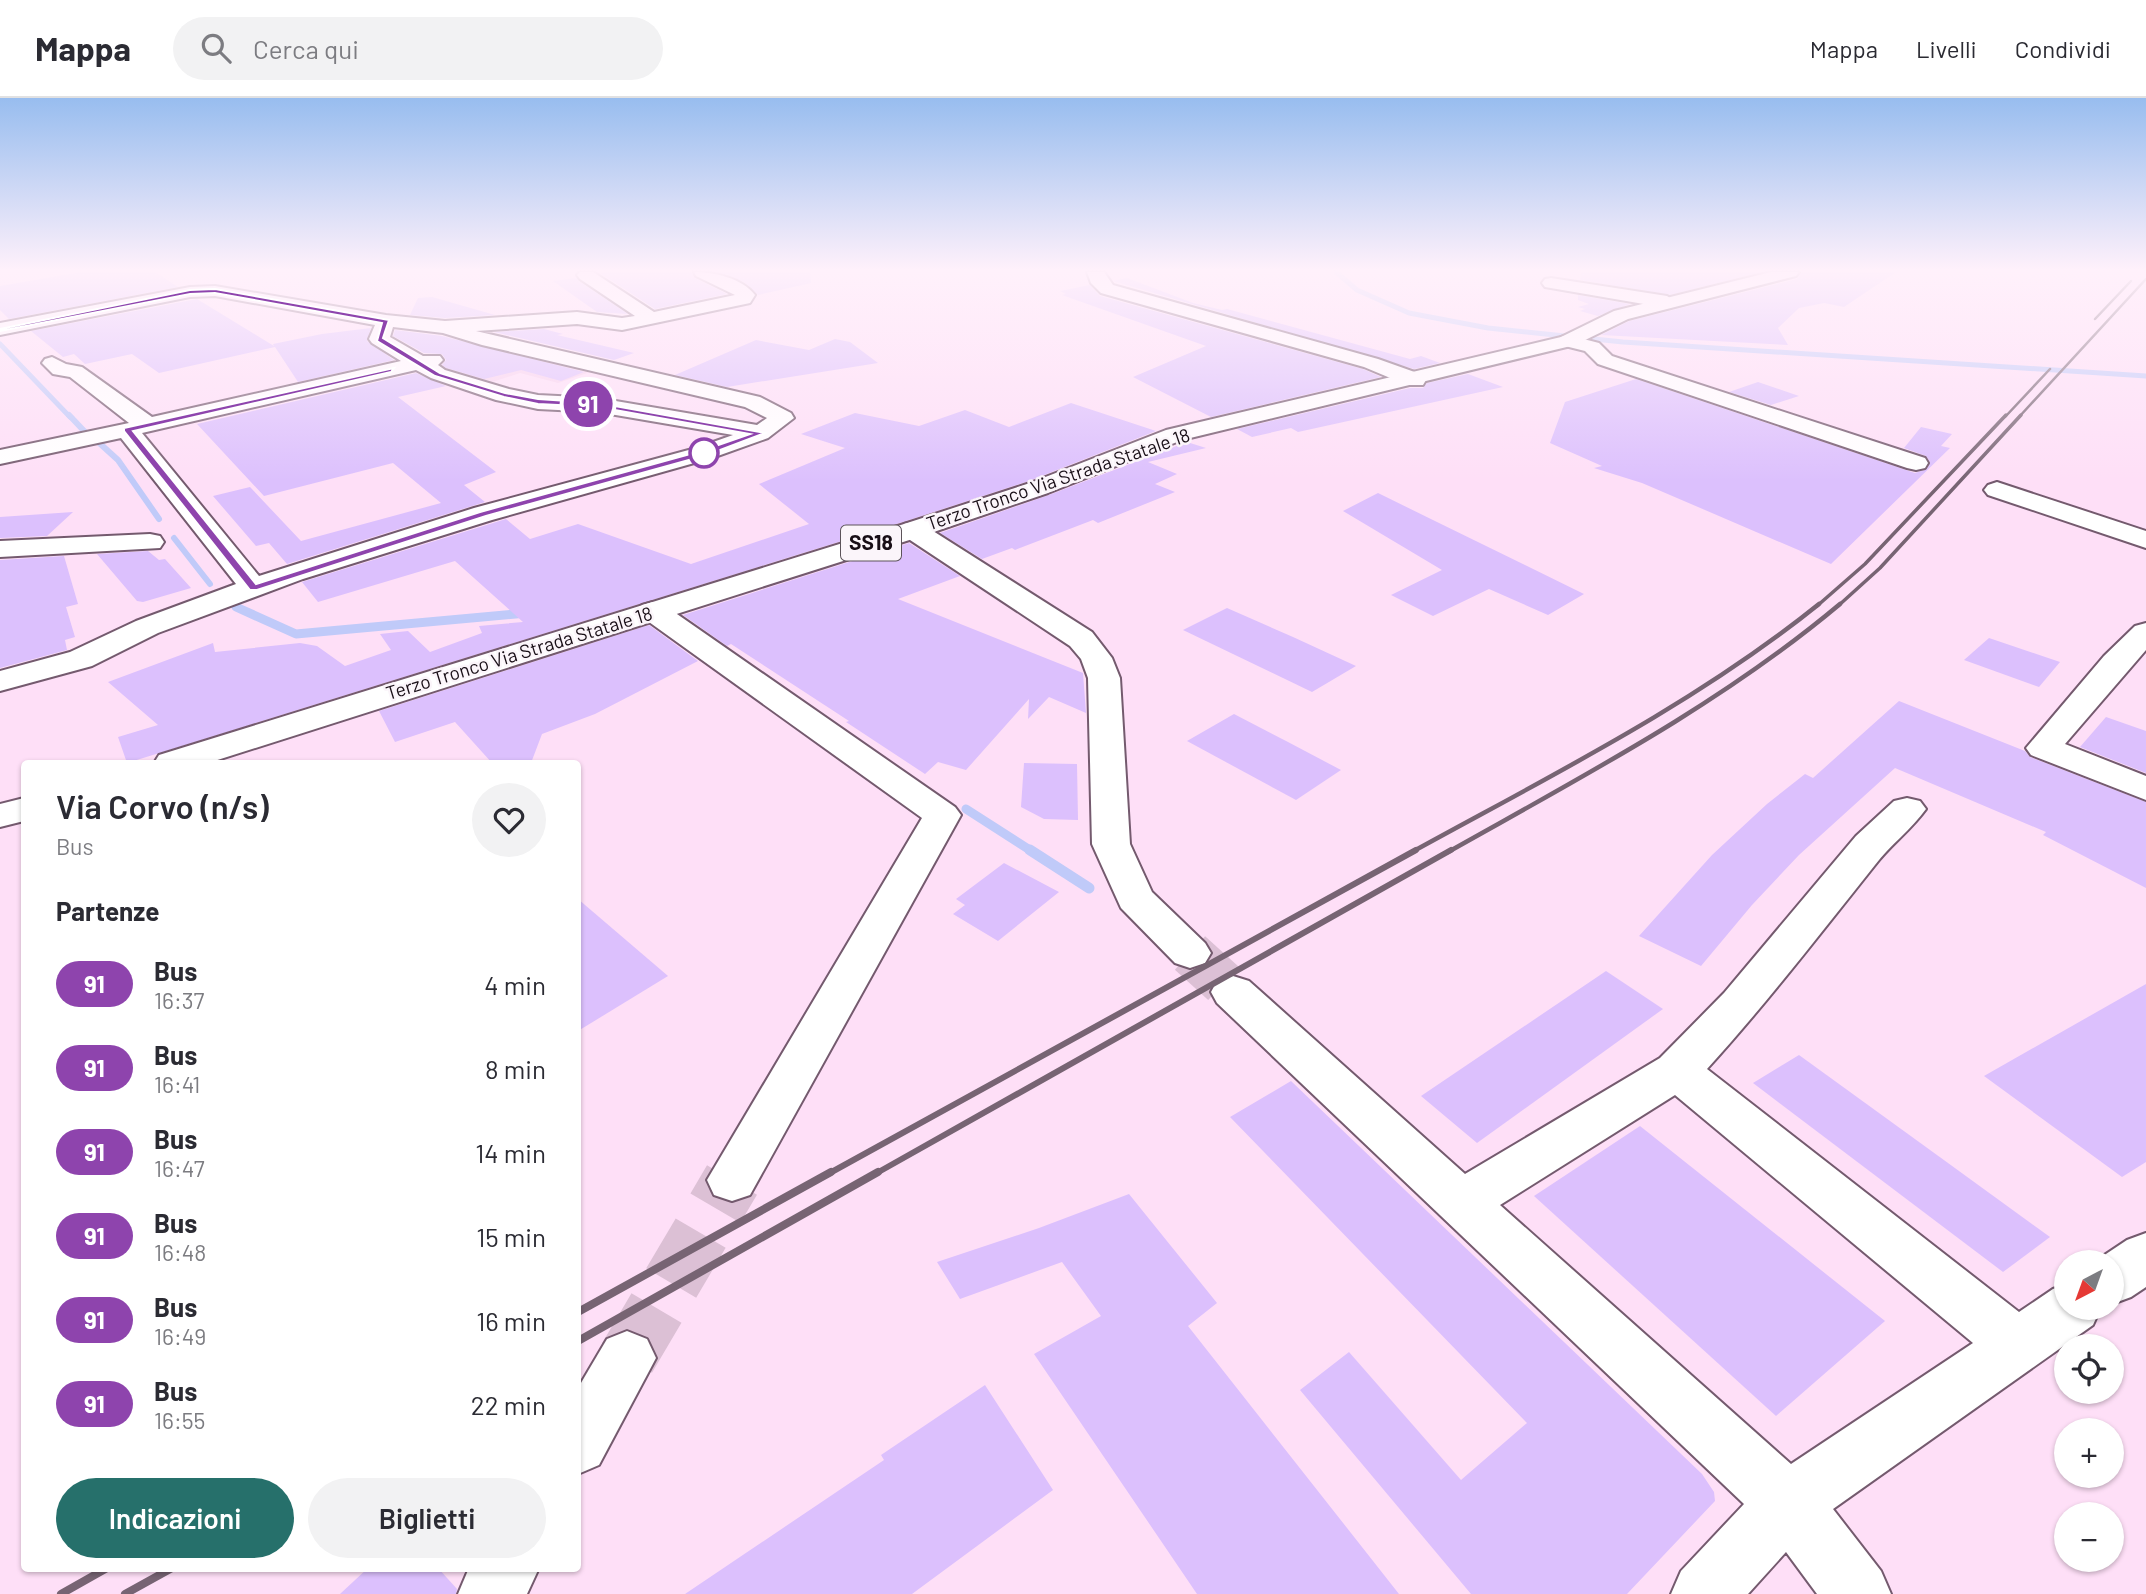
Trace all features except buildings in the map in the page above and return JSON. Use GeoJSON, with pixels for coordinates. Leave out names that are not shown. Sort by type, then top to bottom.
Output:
{"type":"FeatureCollection","features":[{"type":"Feature","properties":{"kind":"street"},"geometry":{"type":"LineString","coordinates":[[384,342],[438,374],[504,395],[538,402],[598,405],[761,433]]}},
{"type":"Feature","properties":{"kind":"street"},"geometry":{"type":"LineString","coordinates":[[0,681],[81,659],[147,626],[254,588],[470,518],[704,453],[761,433],[783,418],[752,402],[499,342]]}},
{"type":"Feature","properties":{"kind":"street"},"geometry":{"type":"LineString","coordinates":[[1295,342],[1371,363],[1415,380]]}},
{"type":"Feature","properties":{"kind":"street","name":"Terzo Tronco Via Strada Statale 18"},"geometry":{"type":"LineString","coordinates":[[181,760],[913,530],[1039,488],[1174,435],[1415,380],[1559,342]]}},
{"type":"Feature","properties":{"kind":"street"},"geometry":{"type":"LineString","coordinates":[[1584,342],[1605,360],[1916,463]]}},
{"type":"Feature","properties":{"kind":"street"},"geometry":{"type":"LineString","coordinates":[[0,457],[505,344]]}},
{"type":"Feature","properties":{"kind":"street"},"geometry":{"type":"LineString","coordinates":[[52,363],[60,370],[75,371],[137,427],[173,528],[254,588]]}},
{"type":"Feature","properties":{"kind":"street"},"geometry":{"type":"LineString","coordinates":[[11,430],[55,445]]}},
{"type":"Feature","properties":{"kind":"street"},"geometry":{"type":"LineString","coordinates":[[1997,490],[2146,540]]}},
{"type":"Feature","properties":{"kind":"street"},"geometry":{"type":"LineString","coordinates":[[58,534],[173,528]]}},
{"type":"Feature","properties":{"kind":"street"},"geometry":{"type":"LineString","coordinates":[[0,549],[173,528]]}},
{"type":"Feature","properties":{"kind":"street"},"geometry":{"type":"LineString","coordinates":[[913,530],[1082,639],[1096,658],[1104,678],[1111,844],[1135,899],[1189,953]]}},
{"type":"Feature","properties":{"kind":"street"},"geometry":{"type":"LineString","coordinates":[[653,611],[942,815],[732,1180]]}},
{"type":"Feature","properties":{"kind":"street"},"geometry":{"type":"LineString","coordinates":[[2146,632],[2131,669],[2043,748],[2146,789]]}},
{"type":"Feature","properties":{"kind":"street"},"geometry":{"type":"LineString","coordinates":[[1462,1202],[1677,1071],[1740,1004],[1870,845],[1907,809]]}},
{"type":"Feature","properties":{"kind":"street"},"geometry":{"type":"LineString","coordinates":[[0,816],[21,810]]}},
{"type":"Feature","properties":{"kind":"street"},"geometry":{"type":"LineString","coordinates":[[1233,992],[1788,1503],[1858,1594]]}},
{"type":"Feature","properties":{"kind":"street"},"geometry":{"type":"LineString","coordinates":[[1677,1071],[2018,1345]]}},
{"type":"Feature","properties":{"kind":"street"},"geometry":{"type":"LineString","coordinates":[[2124,1272],[2146,1257]]}},
{"type":"Feature","properties":{"kind":"street"},"geometry":{"type":"LineString","coordinates":[[1704,1594],[1788,1503],[2054,1320]]}},
{"type":"Feature","properties":{"kind":"street"},"geometry":{"type":"LineString","coordinates":[[581,1439],[627,1358]]}},
{"type":"Feature","properties":{"kind":"street"},"geometry":{"type":"LineString","coordinates":[[491,1594],[504,1572]]}},
{"type":"Feature","properties":{"kind":"shaded area"},"geometry":{"type":"Polygon","coordinates":[[[503,351],[593,371],[558,383],[520,373],[480,386],[433,367],[503,351]]]}},
{"type":"Feature","properties":{"kind":"waterway"},"geometry":{"type":"LineString","coordinates":[[1621,342],[2146,376]]}},
{"type":"Feature","properties":{"kind":"waterway"},"geometry":{"type":"LineString","coordinates":[[0,344],[70,417]]}},
{"type":"Feature","properties":{"kind":"waterway"},"geometry":{"type":"LineString","coordinates":[[69,415],[86,433]]}},
{"type":"Feature","properties":{"kind":"waterway"},"geometry":{"type":"LineString","coordinates":[[96,440],[118,460],[159,519]]}},
{"type":"Feature","properties":{"kind":"waterway"},"geometry":{"type":"LineString","coordinates":[[174,538],[210,584]]}},
{"type":"Feature","properties":{"kind":"waterway"},"geometry":{"type":"LineString","coordinates":[[236,607],[296,634],[526,613]]}},
{"type":"Feature","properties":{"kind":"waterway"},"geometry":{"type":"LineString","coordinates":[[966,809],[1033,852]]}},
{"type":"Feature","properties":{"kind":"waterway"},"geometry":{"type":"LineString","coordinates":[[1030,850],[1089,888]]}},
{"type":"Feature","properties":{"kind":"tunnel"},"geometry":{"type":"LineString","coordinates":[[1190,953],[1233,992]]}},
{"type":"Feature","properties":{"kind":"tunnel"},"geometry":{"type":"LineString","coordinates":[[627,1358],[732,1180]]}},
{"type":"Feature","properties":{"kind":"railway"},"geometry":{"type":"LineString","coordinates":[[2019,417],[2088,342]]}},
{"type":"Feature","properties":{"kind":"railway"},"geometry":{"type":"LineString","coordinates":[[2005,417],[2050,369]]}},
{"type":"Feature","properties":{"kind":"railway"},"geometry":{"type":"LineString","coordinates":[[1817,606],[1865,564],[2006,415]]}},
{"type":"Feature","properties":{"kind":"railway"},"geometry":{"type":"LineString","coordinates":[[1838,606],[1880,568],[2021,415]]}},
{"type":"Feature","properties":{"kind":"railway"},"geometry":{"type":"LineString","coordinates":[[1412,852],[1622,737],[1673,706],[1772,640],[1819,604]]}},
{"type":"Feature","properties":{"kind":"railway"},"geometry":{"type":"LineString","coordinates":[[1448,852],[1650,737],[1748,674],[1840,604]]}},
{"type":"Feature","properties":{"kind":"railway"},"geometry":{"type":"LineString","coordinates":[[828,1174],[1416,850]]}},
{"type":"Feature","properties":{"kind":"railway"},"geometry":{"type":"LineString","coordinates":[[875,1174],[1451,850]]}},
{"type":"Feature","properties":{"kind":"railway"},"geometry":{"type":"LineString","coordinates":[[581,1310],[831,1172]]}},
{"type":"Feature","properties":{"kind":"railway"},"geometry":{"type":"LineString","coordinates":[[581,1339],[878,1172]]}},
{"type":"Feature","properties":{"kind":"railway"},"geometry":{"type":"LineString","coordinates":[[61,1594],[100,1572]]}},
{"type":"Feature","properties":{"kind":"railway"},"geometry":{"type":"LineString","coordinates":[[125,1594],[165,1572]]}},
{"type":"Feature","properties":{"kind":"bus line","name":"91"},"geometry":{"type":"LineString","coordinates":[[384,342],[438,374],[504,395],[538,402],[598,405],[761,433],[704,453],[483,514],[293,573],[254,588],[127,430],[391,370]]}}]}
